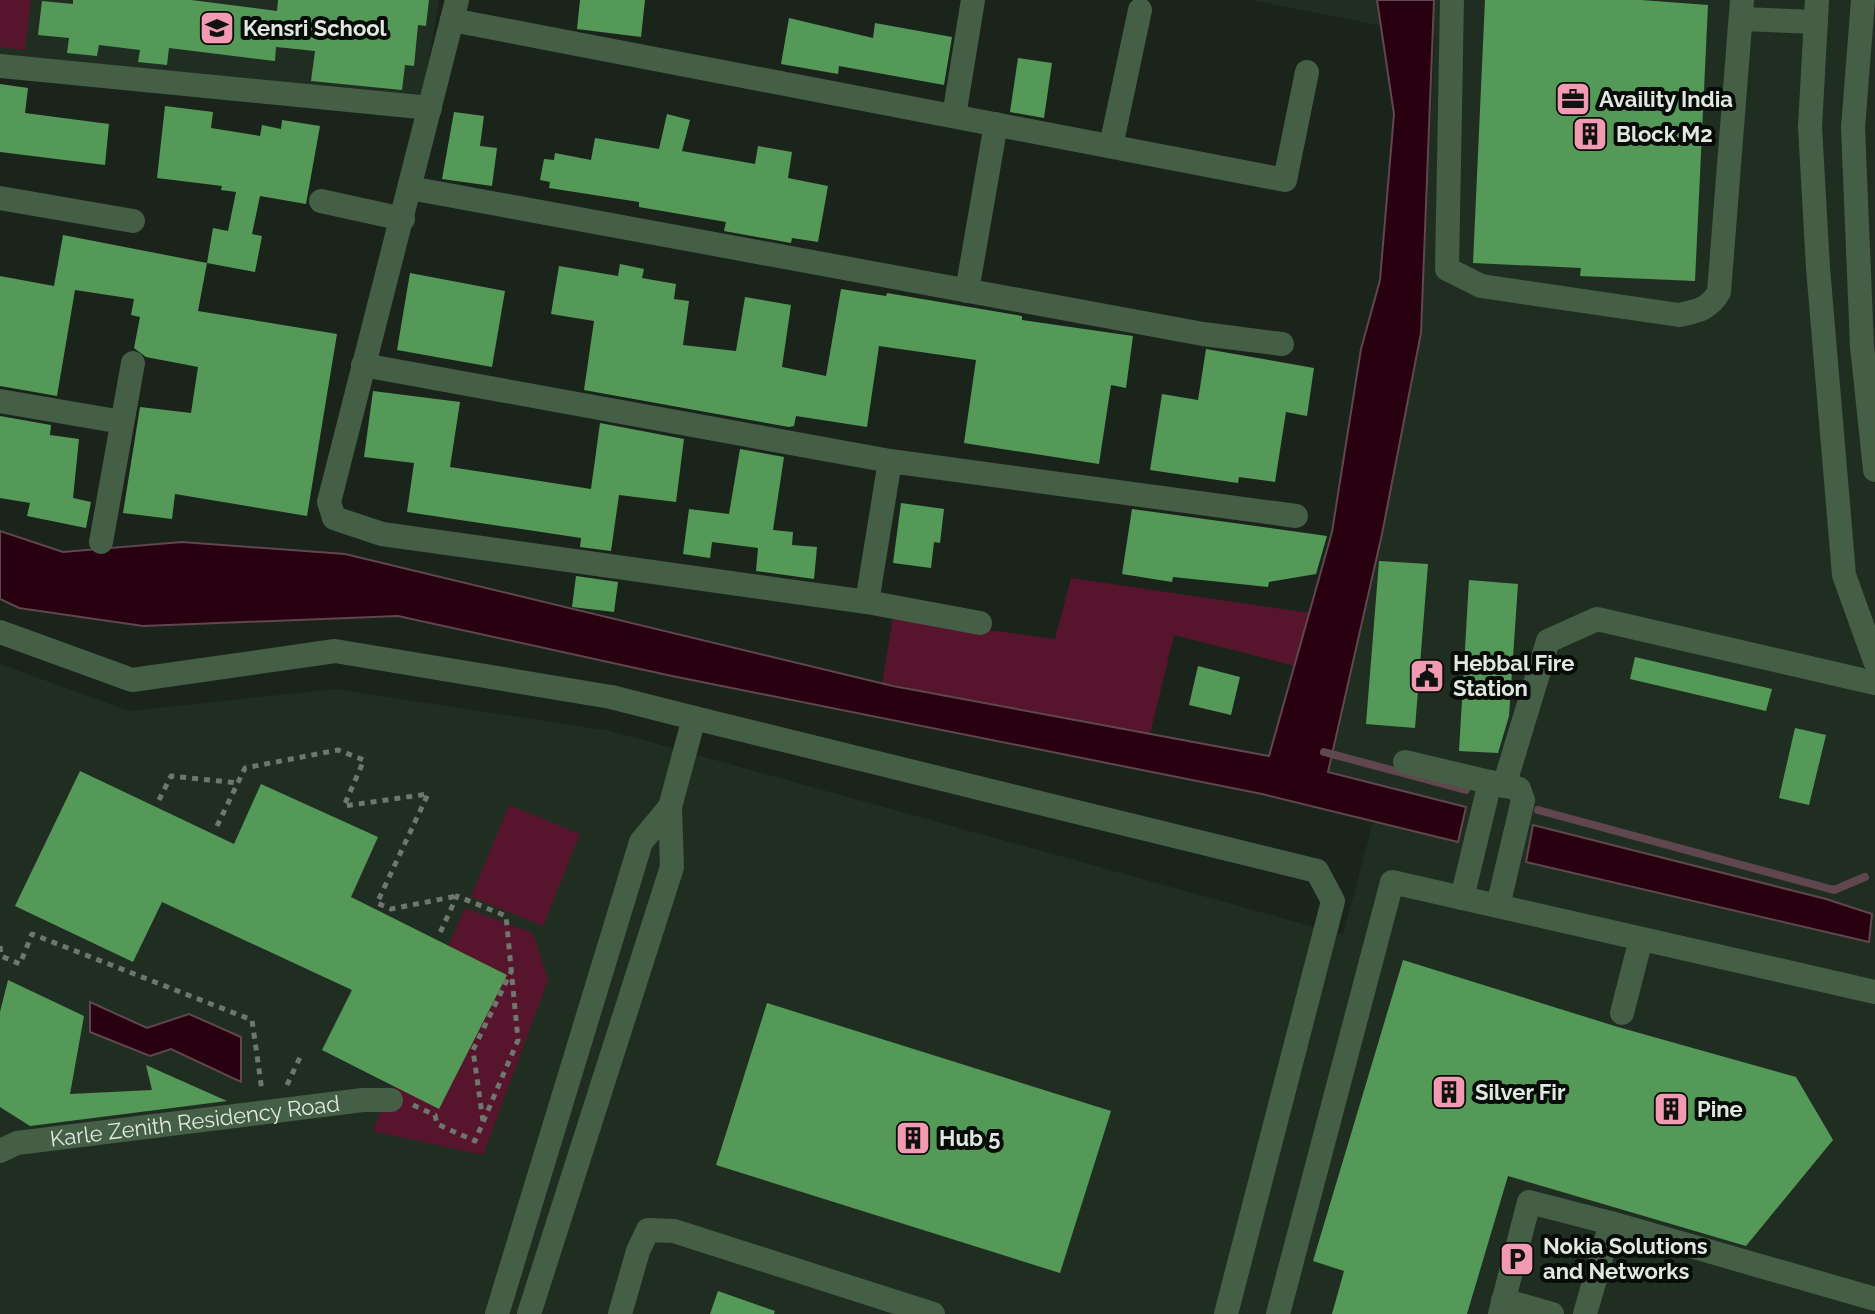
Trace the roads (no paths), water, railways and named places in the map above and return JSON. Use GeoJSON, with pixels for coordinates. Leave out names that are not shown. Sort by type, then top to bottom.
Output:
{"type":"FeatureCollection","features":[{"type":"Feature","properties":{"kind":"street"},"geometry":{"type":"LineString","coordinates":[[954,116],[973,0]]}},
{"type":"Feature","properties":{"kind":"street"},"geometry":{"type":"LineString","coordinates":[[1452,0],[1447,269],[1481,286],[1679,315],[1702,310],[1719,292],[1742,9],[1816,11],[1811,143],[1818,268],[1844,575],[1875,661]]}},
{"type":"Feature","properties":{"kind":"street"},"geometry":{"type":"LineString","coordinates":[[1863,0],[1853,153],[1869,345],[1875,470]]}},
{"type":"Feature","properties":{"kind":"street"},"geometry":{"type":"LineString","coordinates":[[980,623],[867,602],[382,534],[334,518],[329,502],[454,10],[954,116],[1285,180],[1307,72]]}},
{"type":"Feature","properties":{"kind":"street"},"geometry":{"type":"LineString","coordinates":[[1111,146],[1140,10]]}},
{"type":"Feature","properties":{"kind":"street"},"geometry":{"type":"LineString","coordinates":[[0,66],[430,108]]}},
{"type":"Feature","properties":{"kind":"street"},"geometry":{"type":"LineString","coordinates":[[967,291],[996,124]]}},
{"type":"Feature","properties":{"kind":"street"},"geometry":{"type":"LineString","coordinates":[[1853,153],[1875,136]]}},
{"type":"Feature","properties":{"kind":"street"},"geometry":{"type":"LineString","coordinates":[[410,188],[1203,334],[1282,344]]}},
{"type":"Feature","properties":{"kind":"street"},"geometry":{"type":"LineString","coordinates":[[0,198],[133,221]]}},
{"type":"Feature","properties":{"kind":"street"},"geometry":{"type":"LineString","coordinates":[[321,201],[403,219]]}},
{"type":"Feature","properties":{"kind":"street"},"geometry":{"type":"LineString","coordinates":[[101,542],[133,363]]}},
{"type":"Feature","properties":{"kind":"street"},"geometry":{"type":"LineString","coordinates":[[363,365],[890,461],[1296,516]]}},
{"type":"Feature","properties":{"kind":"street"},"geometry":{"type":"LineString","coordinates":[[0,401],[122,422]]}},
{"type":"Feature","properties":{"kind":"street"},"geometry":{"type":"LineString","coordinates":[[867,602],[890,461]]}},
{"type":"Feature","properties":{"kind":"street"},"geometry":{"type":"LineString","coordinates":[[1462,898],[1497,784],[1548,641],[1597,619],[1875,683]]}},
{"type":"Feature","properties":{"kind":"street"},"geometry":{"type":"LineString","coordinates":[[0,632],[132,680],[335,651],[611,697],[1317,871],[1333,901],[1226,1314]]}},
{"type":"Feature","properties":{"kind":"street"},"geometry":{"type":"LineString","coordinates":[[529,1314],[672,867],[670,807],[694,718]]}},
{"type":"Feature","properties":{"kind":"street"},"geometry":{"type":"LineString","coordinates":[[1405,762],[1519,789],[1523,800],[1498,906]]}},
{"type":"Feature","properties":{"kind":"street"},"geometry":{"type":"LineString","coordinates":[[497,1314],[641,842],[670,807]]}},
{"type":"Feature","properties":{"kind":"street"},"geometry":{"type":"LineString","coordinates":[[1278,1314],[1392,882],[1875,992]]}},
{"type":"Feature","properties":{"kind":"street"},"geometry":{"type":"LineString","coordinates":[[1622,1013],[1641,939]]}},
{"type":"Feature","properties":{"kind":"street","name":"Karle Zenith Residency Road"},"geometry":{"type":"LineString","coordinates":[[0,1151],[17,1143],[265,1112],[391,1100]]}},
{"type":"Feature","properties":{"kind":"street"},"geometry":{"type":"LineString","coordinates":[[1552,1314],[1502,1307],[1529,1202],[1875,1300],[1871,1314]]}},
{"type":"Feature","properties":{"kind":"street"},"geometry":{"type":"LineString","coordinates":[[1585,1314],[1611,1223]]}},
{"type":"Feature","properties":{"kind":"street"},"geometry":{"type":"LineString","coordinates":[[620,1314],[638,1251],[648,1230],[674,1231],[933,1314]]}},
{"type":"Feature","properties":{"kind":"waterway"},"geometry":{"type":"LineString","coordinates":[[1324,752],[1466,790]]}},
{"type":"Feature","properties":{"kind":"waterway"},"geometry":{"type":"LineString","coordinates":[[1538,810],[1834,890],[1865,877]]}},
{"type":"Feature","properties":{"kind":"place","name":"Kensri School"},"geometry":{"type":"Point","coordinates":[217,28]}},
{"type":"Feature","properties":{"kind":"place","name":"Availity India"},"geometry":{"type":"Point","coordinates":[1573,99]}},
{"type":"Feature","properties":{"kind":"place","name":"Block M2"},"geometry":{"type":"Point","coordinates":[1590,134]}},
{"type":"Feature","properties":{"kind":"place","name":"Hebbal Fire Station"},"geometry":{"type":"Point","coordinates":[1427,676]}},
{"type":"Feature","properties":{"kind":"place","name":"Silver Fir"},"geometry":{"type":"Point","coordinates":[1449,1092]}},
{"type":"Feature","properties":{"kind":"place","name":"Pine"},"geometry":{"type":"Point","coordinates":[1671,1109]}},
{"type":"Feature","properties":{"kind":"place","name":"Hub 5"},"geometry":{"type":"Point","coordinates":[913,1138]}},
{"type":"Feature","properties":{"kind":"place","name":"Nokia Solutions and Networks"},"geometry":{"type":"Point","coordinates":[1517,1259]}}]}
